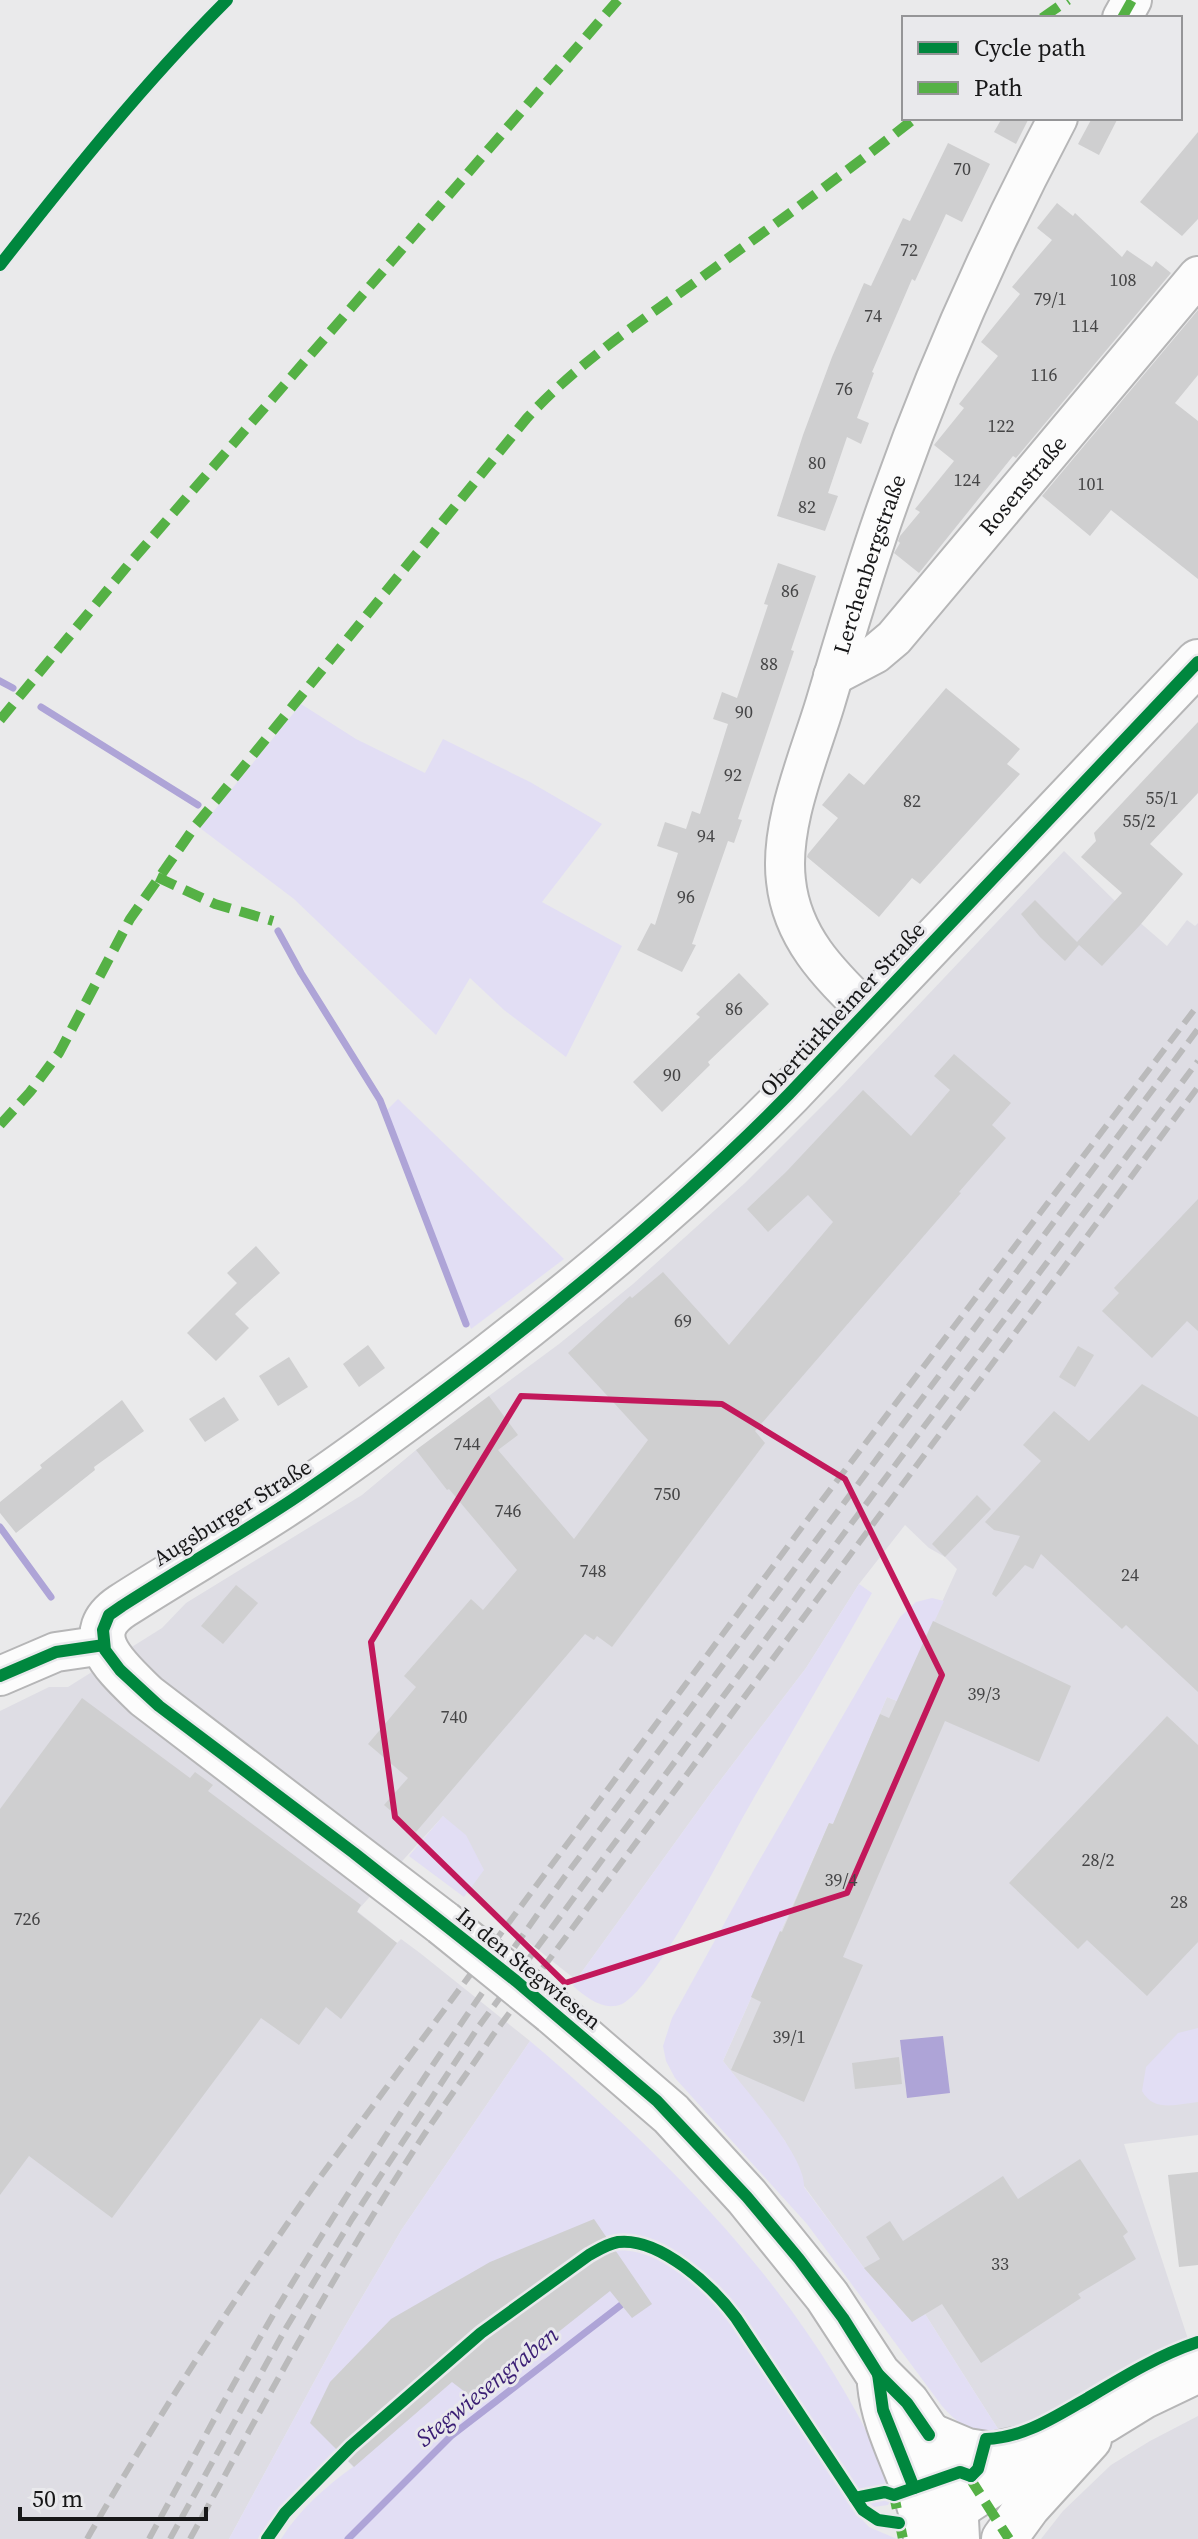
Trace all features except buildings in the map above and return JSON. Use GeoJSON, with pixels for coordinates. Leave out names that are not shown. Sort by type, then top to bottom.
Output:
{"type":"FeatureCollection","features":[{"type":"Feature","properties":{"kind":"main road","name":"Obertürkheimer Straße"},"geometry":{"type":"LineString","coordinates":[[489,1356],[582,1284],[684,1196],[768,1115],[1198,662]]}},
{"type":"Feature","properties":{"kind":"main road","name":"Augsburger Straße"},"geometry":{"type":"LineString","coordinates":[[104,1645],[104,1624],[114,1611],[318,1482],[489,1356]]}},
{"type":"Feature","properties":{"kind":"main road","name":"In den Stegwiesen"},"geometry":{"type":"LineString","coordinates":[[104,1645],[110,1659],[146,1696],[443,1923],[553,2012],[657,2101],[715,2162],[827,2296],[878,2374],[907,2403],[929,2435],[947,2476],[945,2530]]}},
{"type":"Feature","properties":{"kind":"main road"},"geometry":{"type":"LineString","coordinates":[[945,2530],[1045,2444],[1063,2433],[1103,2421],[1142,2397],[1198,2370]]}},
{"type":"Feature","properties":{"kind":"main road","name":"In den Stegwiesen"},"geometry":{"type":"LineString","coordinates":[[878,2374],[883,2410],[914,2488],[945,2530]]}},
{"type":"Feature","properties":{"kind":"main road"},"geometry":{"type":"LineString","coordinates":[[945,2530],[1012,2528],[1103,2421]]}},
{"type":"Feature","properties":{"kind":"main road"},"geometry":{"type":"LineString","coordinates":[[929,2435],[967,2451],[992,2455],[1045,2444]]}},
{"type":"Feature","properties":{"kind":"street","name":"Lerchenbergstraße"},"geometry":{"type":"LineString","coordinates":[[867,1011],[826,971],[804,942],[786,884],[786,841],[876,539],[931,392],[997,240],[1057,120]]}},
{"type":"Feature","properties":{"kind":"street","name":"Rosenstraße"},"geometry":{"type":"LineString","coordinates":[[833,676],[875,654],[894,638],[1198,276]]}},
{"type":"Feature","properties":{"kind":"street"},"geometry":{"type":"LineString","coordinates":[[0,1676],[56,1652],[104,1645]]}},
{"type":"Feature","properties":{"kind":"highlighted area"},"geometry":{"type":"Polygon","coordinates":[[[521,1396],[722,1404],[845,1479],[942,1675],[847,1893],[565,1983],[395,1817],[371,1642],[521,1396]]]}},
{"type":"Feature","properties":{"kind":"shaded area"},"geometry":{"type":"Polygon","coordinates":[[[301,704],[356,739],[425,773],[443,739],[530,782],[602,824],[542,902],[622,946],[566,1057],[504,1010],[470,978],[436,1035],[294,899],[200,828],[301,704]]]}},
{"type":"Feature","properties":{"kind":"shaded area"},"geometry":{"type":"Polygon","coordinates":[[[1064,851],[1167,946],[1187,920],[1195,926],[1198,923],[1198,2135],[1124,2144],[1188,2339],[1155,2352],[1042,2418],[1000,2432],[925,2314],[912,2322],[864,2268],[804,2186],[785,2141],[723,2061],[887,1697],[897,1701],[957,1569],[905,1525],[859,1584],[806,1668],[713,1790],[576,1980],[467,1893],[483,1870],[443,1816],[357,1911],[397,1943],[401,1939],[420,1953],[530,2041],[402,2229],[334,2345],[229,2539],[0,2539],[0,1711],[49,1687],[68,1687],[162,1628],[186,1603],[362,1495],[416,1450],[559,1344],[633,1284],[745,1183],[839,1089],[1064,851]]]}},
{"type":"Feature","properties":{"kind":"shaded area"},"geometry":{"type":"Polygon","coordinates":[[[398,1099],[564,1259],[471,1329],[387,1110],[398,1099]]]}},
{"type":"Feature","properties":{"kind":"shaded area"},"geometry":{"type":"Polygon","coordinates":[[[859,1584],[872,1593],[670,1946],[636,1993],[622,2004],[602,2005],[589,1999],[573,1986],[576,1980],[713,1790],[806,1668],[859,1584]]]}},
{"type":"Feature","properties":{"kind":"shaded area"},"geometry":{"type":"Polygon","coordinates":[[[932,1598],[944,1601],[897,1701],[887,1697],[833,1824],[829,1823],[723,2061],[785,2140],[802,2174],[804,2187],[864,2268],[912,2322],[925,2314],[1000,2432],[968,2427],[942,2406],[807,2224],[675,2078],[666,2061],[663,2046],[672,2018],[900,1617],[916,1602],[932,1598]]]}},
{"type":"Feature","properties":{"kind":"shaded area"},"geometry":{"type":"Polygon","coordinates":[[[443,1816],[466,1835],[484,1870],[464,1897],[409,1856],[443,1816]]]}},
{"type":"Feature","properties":{"kind":"shaded area"},"geometry":{"type":"Polygon","coordinates":[[[1198,2028],[1198,2102],[1167,2106],[1147,2098],[1142,2091],[1146,2067],[1178,2033],[1198,2028]]]}},
{"type":"Feature","properties":{"kind":"shaded area"},"geometry":{"type":"Polygon","coordinates":[[[943,2036],[950,2093],[907,2098],[900,2040],[943,2036]]]}},
{"type":"Feature","properties":{"kind":"shaded area"},"geometry":{"type":"Polygon","coordinates":[[[530,2041],[655,2155],[769,2281],[803,2327],[861,2420],[881,2466],[890,2501],[888,2505],[874,2507],[861,2495],[748,2321],[717,2285],[689,2261],[639,2236],[606,2236],[615,2250],[648,2255],[678,2272],[705,2294],[728,2319],[855,2512],[869,2527],[897,2539],[281,2539],[314,2499],[353,2467],[336,2449],[283,2504],[258,2539],[229,2539],[334,2345],[402,2229],[530,2041]]]}},
{"type":"Feature","properties":{"kind":"shaded area"},"geometry":{"type":"Polygon","coordinates":[[[1198,2416],[1198,2539],[1041,2539],[1063,2511],[1111,2465],[1198,2416]]]}},
{"type":"Feature","properties":{"kind":"waterway"},"geometry":{"type":"LineString","coordinates":[[0,681],[13,688]]}},
{"type":"Feature","properties":{"kind":"waterway"},"geometry":{"type":"LineString","coordinates":[[41,707],[198,805]]}},
{"type":"Feature","properties":{"kind":"waterway"},"geometry":{"type":"LineString","coordinates":[[278,931],[380,1100],[466,1324]]}},
{"type":"Feature","properties":{"kind":"waterway"},"geometry":{"type":"LineString","coordinates":[[0,1527],[51,1597]]}},
{"type":"Feature","properties":{"kind":"waterway","name":"Stegwiesengraben"},"geometry":{"type":"LineString","coordinates":[[348,2539],[451,2436],[621,2305]]}},
{"type":"Feature","properties":{"kind":"railway"},"geometry":{"type":"LineString","coordinates":[[87,2539],[197,2359],[315,2184],[817,1507],[1198,1005]]}},
{"type":"Feature","properties":{"kind":"railway"},"geometry":{"type":"LineString","coordinates":[[149,2539],[276,2310],[379,2146],[488,1985],[563,1879],[1198,1029]]}},
{"type":"Feature","properties":{"kind":"railway"},"geometry":{"type":"LineString","coordinates":[[170,2539],[286,2328],[352,2219],[479,2026],[1198,1061]]}},
{"type":"Feature","properties":{"kind":"railway"},"geometry":{"type":"LineString","coordinates":[[190,2539],[326,2294],[443,2107],[493,2035],[1198,1087]]}},
{"type":"Feature","properties":{"kind":"marked path"},"geometry":{"type":"LineString","coordinates":[[0,720],[129,564],[618,0]]}},
{"type":"Feature","properties":{"kind":"marked path"},"geometry":{"type":"LineString","coordinates":[[1045,16],[1068,0]]}},
{"type":"Feature","properties":{"kind":"marked path"},"geometry":{"type":"LineString","coordinates":[[1123,16],[1132,0]]}},
{"type":"Feature","properties":{"kind":"marked path"},"geometry":{"type":"LineString","coordinates":[[0,1125],[59,1053],[130,919],[196,825],[527,418],[565,380],[607,346],[912,120]]}},
{"type":"Feature","properties":{"kind":"marked path"},"geometry":{"type":"LineString","coordinates":[[157,877],[215,904],[273,921]]}},
{"type":"Feature","properties":{"kind":"marked path"},"geometry":{"type":"LineString","coordinates":[[971,2476],[1009,2539]]}},
{"type":"Feature","properties":{"kind":"marked path"},"geometry":{"type":"LineString","coordinates":[[900,2493],[894,2495],[903,2539]]}},
{"type":"Feature","properties":{"kind":"cycle path"},"geometry":{"type":"LineString","coordinates":[[0,265],[138,96],[227,0]]}},
{"type":"Feature","properties":{"kind":"cycle path"},"geometry":{"type":"LineString","coordinates":[[929,2435],[907,2403],[878,2374],[843,2318],[799,2259],[747,2197],[657,2101],[516,1981],[354,1853],[159,1706],[120,1670],[105,1650],[103,1630],[109,1615],[292,1500],[416,1412],[567,1295],[643,1231],[789,1094],[1198,662]]}},
{"type":"Feature","properties":{"kind":"cycle path"},"geometry":{"type":"LineString","coordinates":[[0,1676],[56,1652],[104,1645]]}},
{"type":"Feature","properties":{"kind":"cycle path"},"geometry":{"type":"LineString","coordinates":[[267,2539],[285,2513],[351,2446],[481,2333],[589,2255],[618,2242],[651,2247],[684,2266],[714,2292],[736,2318],[863,2510],[878,2520],[899,2523]]}},
{"type":"Feature","properties":{"kind":"cycle path"},"geometry":{"type":"LineString","coordinates":[[971,2476],[978,2469],[986,2439],[1013,2435],[1039,2425],[1142,2367],[1198,2342]]}},
{"type":"Feature","properties":{"kind":"cycle path"},"geometry":{"type":"LineString","coordinates":[[878,2374],[883,2410],[914,2488]]}},
{"type":"Feature","properties":{"kind":"cycle path"},"geometry":{"type":"LineString","coordinates":[[855,2498],[885,2492],[894,2495],[960,2472],[971,2476]]}}]}
